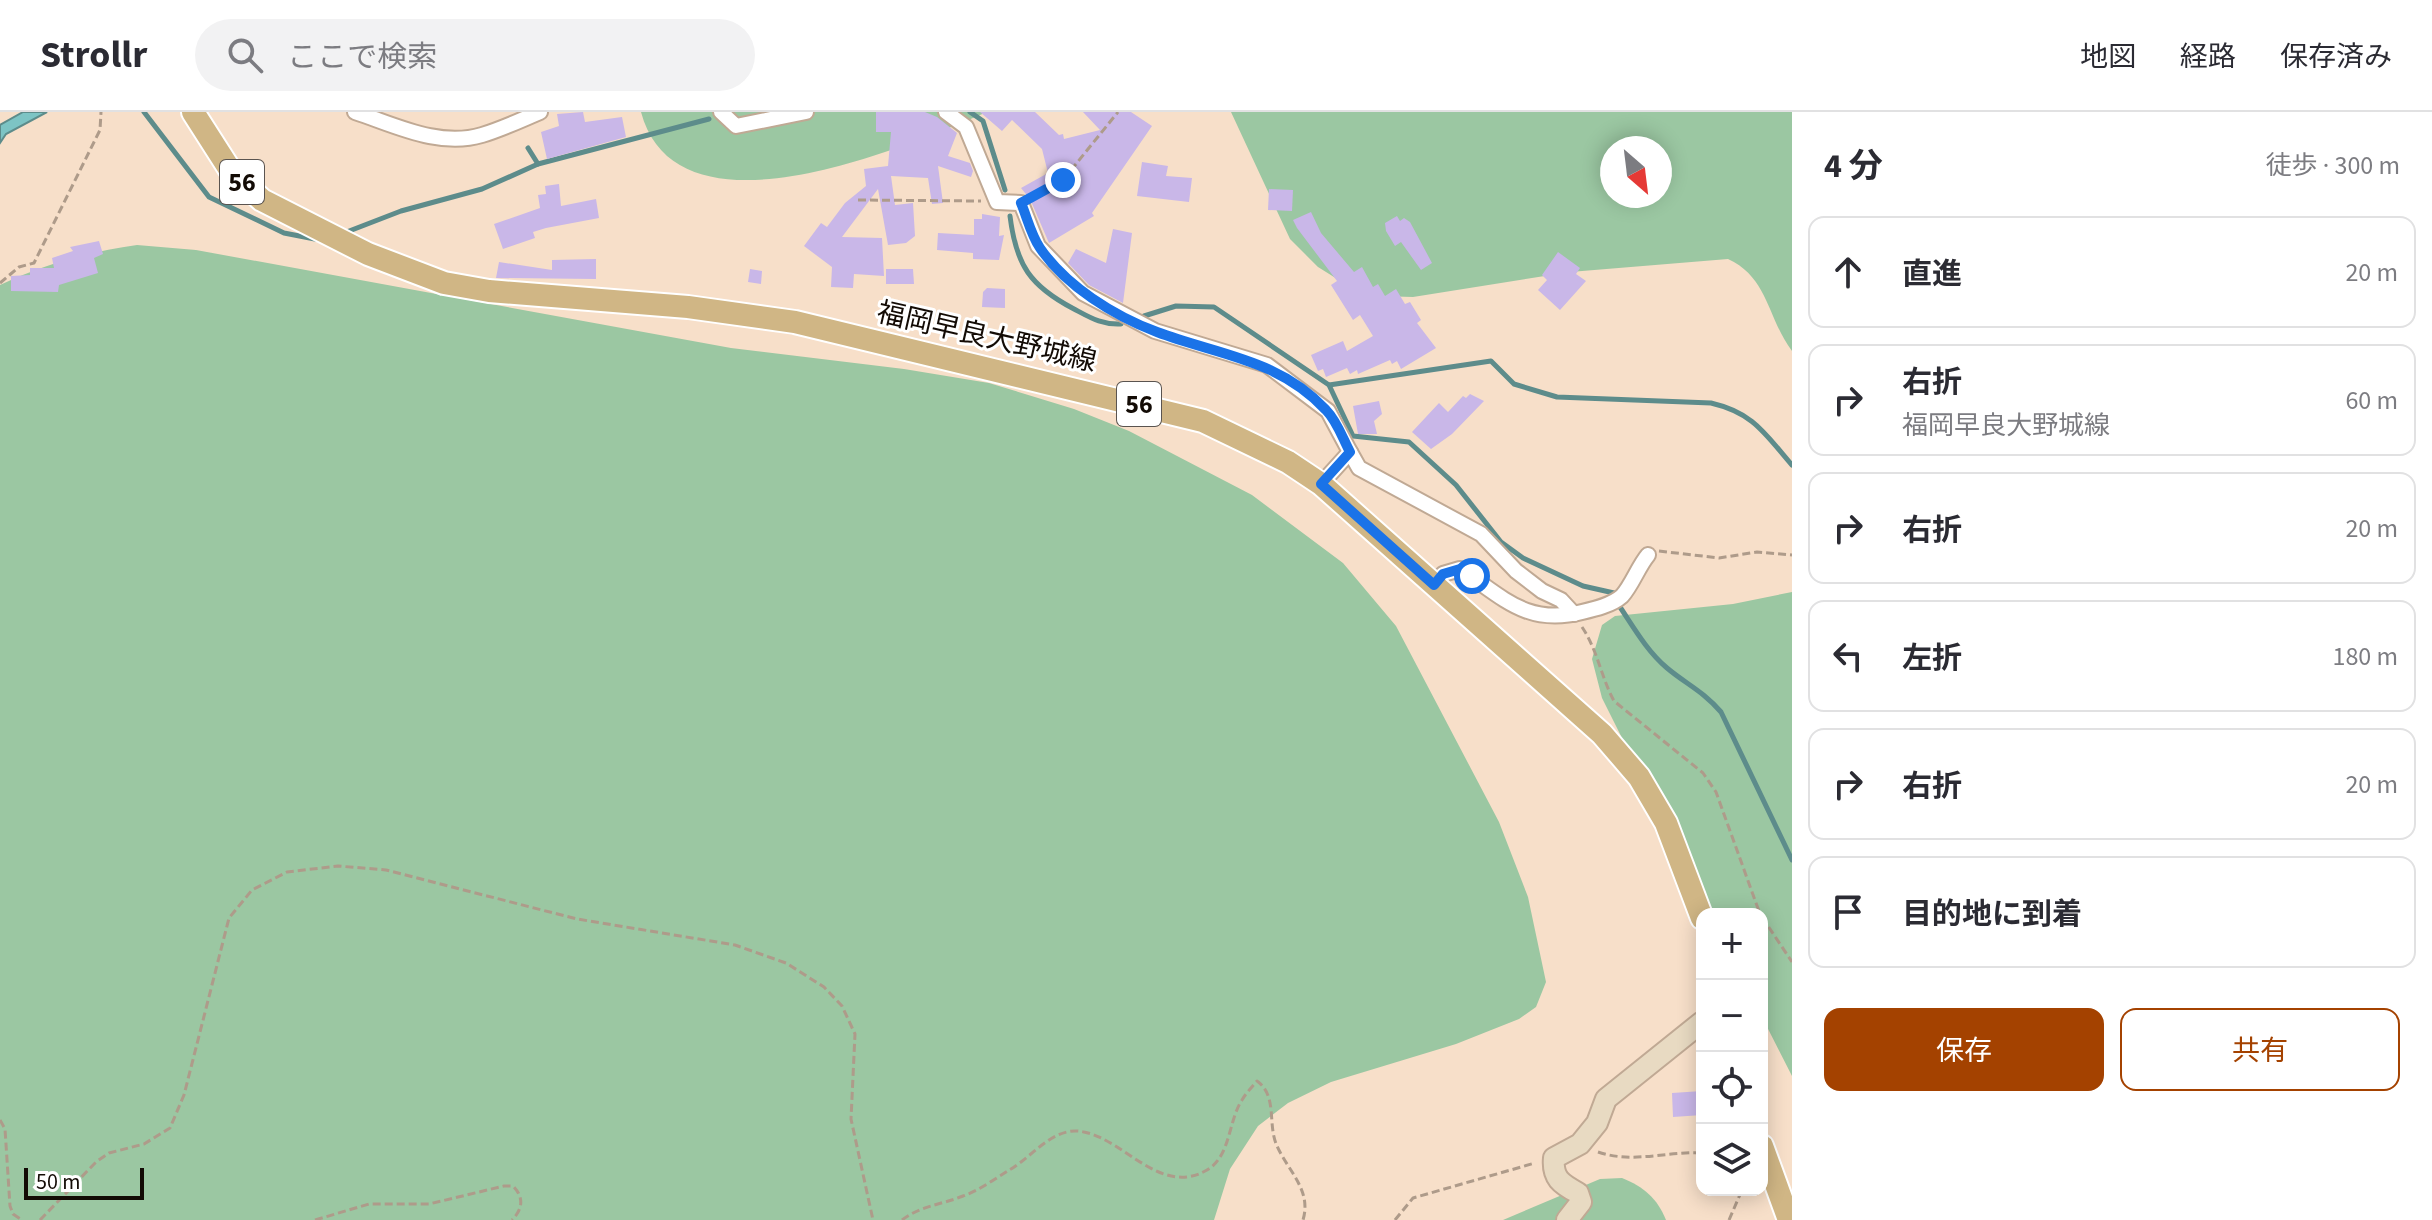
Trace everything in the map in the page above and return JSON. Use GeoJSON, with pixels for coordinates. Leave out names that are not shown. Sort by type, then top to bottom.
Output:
{"type":"FeatureCollection","features":[{"type":"Feature","properties":{"kind":"main road","name":"福岡早良大野城線"},"geometry":{"type":"LineString","coordinates":[[193,112],[232,173],[262,200],[368,254],[444,283],[489,291],[688,307],[795,322],[1203,421],[1288,462],[1321,484],[1602,734],[1639,777],[1666,823],[1698,908]]}},
{"type":"Feature","properties":{"kind":"main road"},"geometry":{"type":"LineString","coordinates":[[1567,1220],[1581,1202],[1578,1193],[1559,1182],[1553,1170],[1554,1158],[1580,1144],[1597,1123],[1606,1099],[1696,1027]]}},
{"type":"Feature","properties":{"kind":"main road"},"geometry":{"type":"LineString","coordinates":[[1768,1162],[1789,1220]]}},
{"type":"Feature","properties":{"kind":"street"},"geometry":{"type":"LineString","coordinates":[[355,112],[429,137],[457,139],[480,136],[540,112]]}},
{"type":"Feature","properties":{"kind":"street"},"geometry":{"type":"LineString","coordinates":[[721,112],[736,126],[806,112]]}},
{"type":"Feature","properties":{"kind":"street"},"geometry":{"type":"LineString","coordinates":[[946,112],[966,127],[972,136],[997,202],[1021,203],[1038,246],[1083,293],[1155,331],[1267,365],[1328,411],[1359,468],[1481,534],[1516,571],[1542,591],[1561,600],[1574,614]]}},
{"type":"Feature","properties":{"kind":"street"},"geometry":{"type":"LineString","coordinates":[[1321,484],[1350,452]]}},
{"type":"Feature","properties":{"kind":"street"},"geometry":{"type":"LineString","coordinates":[[1434,585],[1443,574],[1460,569],[1503,602],[1525,611],[1564,617],[1611,603],[1623,595],[1648,555]]}},
{"type":"Feature","properties":{"kind":"path"},"geometry":{"type":"LineString","coordinates":[[0,283],[19,267],[34,263],[100,130],[101,112]]}},
{"type":"Feature","properties":{"kind":"path"},"geometry":{"type":"LineString","coordinates":[[1021,203],[1063,180],[1118,112]]}},
{"type":"Feature","properties":{"kind":"path"},"geometry":{"type":"LineString","coordinates":[[858,200],[997,202]]}},
{"type":"Feature","properties":{"kind":"path"},"geometry":{"type":"LineString","coordinates":[[1648,555],[1664,549],[1719,558],[1757,552],[1792,555]]}},
{"type":"Feature","properties":{"kind":"path"},"geometry":{"type":"LineString","coordinates":[[1574,614],[1602,664],[1605,686],[1614,701],[1703,773],[1716,792],[1758,908]]}},
{"type":"Feature","properties":{"kind":"path"},"geometry":{"type":"LineString","coordinates":[[40,1220],[96,1162],[109,1153],[144,1144],[170,1128],[184,1095],[229,918],[252,890],[287,872],[338,866],[386,870],[577,919],[735,945],[786,963],[824,987],[842,1006],[855,1034],[851,1119],[873,1220]]}},
{"type":"Feature","properties":{"kind":"path"},"geometry":{"type":"LineString","coordinates":[[1768,926],[1792,962]]}},
{"type":"Feature","properties":{"kind":"path"},"geometry":{"type":"LineString","coordinates":[[902,1220],[930,1204],[963,1196],[1029,1158],[1051,1138],[1061,1134],[1084,1131],[1152,1170],[1171,1175],[1189,1176],[1207,1170],[1221,1156],[1241,1101],[1257,1081],[1270,1097],[1276,1145],[1294,1172],[1307,1206],[1303,1220]]}},
{"type":"Feature","properties":{"kind":"path"},"geometry":{"type":"LineString","coordinates":[[0,1120],[5,1129],[10,1206],[13,1214],[22,1220]]}},
{"type":"Feature","properties":{"kind":"path"},"geometry":{"type":"LineString","coordinates":[[1580,1144],[1615,1157],[1696,1153]]}},
{"type":"Feature","properties":{"kind":"path"},"geometry":{"type":"LineString","coordinates":[[1395,1220],[1413,1198],[1422,1194],[1554,1158]]}},
{"type":"Feature","properties":{"kind":"path"},"geometry":{"type":"LineString","coordinates":[[315,1220],[369,1204],[429,1204],[513,1186],[520,1193],[522,1205],[512,1220]]}},
{"type":"Feature","properties":{"kind":"path"},"geometry":{"type":"LineString","coordinates":[[1729,1220],[1739,1196]]}},
{"type":"Feature","properties":{"kind":"green space"},"geometry":{"type":"Polygon","coordinates":[[[641,112],[987,112],[851,163],[797,175],[745,180],[699,173],[663,152],[641,112]]]}},
{"type":"Feature","properties":{"kind":"green space"},"geometry":{"type":"Polygon","coordinates":[[[1231,112],[1792,112],[1792,351],[1760,288],[1741,267],[1728,259],[1570,272],[1413,297],[1379,296],[1350,287],[1318,267],[1290,239],[1231,112]]]}},
{"type":"Feature","properties":{"kind":"green space"},"geometry":{"type":"Polygon","coordinates":[[[137,245],[196,250],[731,348],[904,369],[989,383],[1074,409],[1129,431],[1252,495],[1343,563],[1396,626],[1499,822],[1528,897],[1546,982],[1536,1007],[1519,1019],[1456,1044],[1331,1082],[1288,1103],[1258,1126],[1230,1169],[1214,1220],[0,1220],[0,285],[67,260],[137,245]]]}},
{"type":"Feature","properties":{"kind":"green space"},"geometry":{"type":"Polygon","coordinates":[[[1792,592],[1792,1076],[1768,1029],[1768,908],[1707,908],[1602,698],[1592,659],[1602,625],[1615,616],[1733,604],[1792,592]]]}},
{"type":"Feature","properties":{"kind":"green space"},"geometry":{"type":"Polygon","coordinates":[[[1622,1178],[1649,1194],[1666,1220],[1503,1220],[1600,1179],[1622,1178]]]}},
{"type":"Feature","properties":{"kind":"water"},"geometry":{"type":"Polygon","coordinates":[[[23,112],[47,112],[6,134],[0,143],[0,125],[23,112]]]}},
{"type":"Feature","properties":{"kind":"building"},"geometry":{"type":"Polygon","coordinates":[[[583,112],[585,122],[622,117],[626,137],[547,159],[541,132],[559,126],[557,114],[583,112]]]}},
{"type":"Feature","properties":{"kind":"building"},"geometry":{"type":"Polygon","coordinates":[[[876,112],[925,112],[937,117],[957,133],[948,156],[970,163],[973,171],[971,177],[938,166],[943,203],[932,204],[928,178],[891,176],[895,205],[913,203],[915,236],[906,243],[888,245],[878,189],[842,237],[882,238],[884,276],[854,274],[853,288],[831,287],[832,267],[804,246],[821,223],[827,227],[845,203],[866,186],[864,169],[888,166],[891,132],[876,132],[876,112]]]}},
{"type":"Feature","properties":{"kind":"building"},"geometry":{"type":"Polygon","coordinates":[[[980,112],[1035,112],[1059,135],[1063,134],[1064,139],[1100,130],[1083,112],[1131,112],[1152,126],[1092,213],[1094,216],[1049,243],[1030,199],[1021,188],[1048,173],[1042,149],[1012,120],[1002,131],[980,112]]]}},
{"type":"Feature","properties":{"kind":"building"},"geometry":{"type":"Polygon","coordinates":[[[1142,162],[1168,166],[1166,176],[1192,178],[1189,202],[1137,196],[1142,162]]]}},
{"type":"Feature","properties":{"kind":"building"},"geometry":{"type":"Polygon","coordinates":[[[559,184],[561,206],[596,199],[599,218],[533,232],[535,238],[503,249],[494,224],[540,208],[538,195],[546,194],[545,186],[559,184]]]}},
{"type":"Feature","properties":{"kind":"building"},"geometry":{"type":"Polygon","coordinates":[[[1269,189],[1293,190],[1292,211],[1268,210],[1269,189]]]}},
{"type":"Feature","properties":{"kind":"building"},"geometry":{"type":"Polygon","coordinates":[[[1311,212],[1321,233],[1354,272],[1362,267],[1373,287],[1378,284],[1385,296],[1396,289],[1405,304],[1410,302],[1421,320],[1417,323],[1436,348],[1401,369],[1397,361],[1392,364],[1390,360],[1358,374],[1357,370],[1350,374],[1347,368],[1326,377],[1323,369],[1318,371],[1311,355],[1343,341],[1347,351],[1373,336],[1360,315],[1353,320],[1331,285],[1337,281],[1293,220],[1311,212]]]}},
{"type":"Feature","properties":{"kind":"building"},"geometry":{"type":"Polygon","coordinates":[[[982,214],[1000,217],[999,236],[1004,235],[999,260],[973,259],[973,253],[937,250],[938,233],[974,235],[974,219],[982,219],[982,214]]]}},
{"type":"Feature","properties":{"kind":"building"},"geometry":{"type":"Polygon","coordinates":[[[1397,216],[1400,221],[1404,218],[1410,222],[1432,263],[1421,270],[1401,242],[1395,246],[1386,231],[1385,223],[1397,216]]]}},
{"type":"Feature","properties":{"kind":"building"},"geometry":{"type":"Polygon","coordinates":[[[1113,229],[1132,233],[1123,303],[1089,285],[1068,263],[1076,249],[1106,263],[1113,229]]]}},
{"type":"Feature","properties":{"kind":"building"},"geometry":{"type":"Polygon","coordinates":[[[99,241],[103,254],[94,258],[98,273],[59,285],[58,292],[11,291],[11,276],[30,275],[30,268],[54,268],[52,258],[73,251],[70,247],[99,241]]]}},
{"type":"Feature","properties":{"kind":"building"},"geometry":{"type":"Polygon","coordinates":[[[1558,252],[1580,268],[1576,274],[1586,281],[1560,310],[1538,290],[1547,280],[1542,275],[1558,252]]]}},
{"type":"Feature","properties":{"kind":"building"},"geometry":{"type":"Polygon","coordinates":[[[596,259],[596,279],[496,278],[499,262],[552,270],[552,260],[596,259]]]}},
{"type":"Feature","properties":{"kind":"building"},"geometry":{"type":"Polygon","coordinates":[[[750,269],[762,271],[761,284],[748,282],[750,269]]]}},
{"type":"Feature","properties":{"kind":"building"},"geometry":{"type":"Polygon","coordinates":[[[886,269],[913,269],[914,284],[886,284],[886,269]]]}},
{"type":"Feature","properties":{"kind":"building"},"geometry":{"type":"Polygon","coordinates":[[[987,288],[1005,289],[1005,308],[982,307],[983,292],[987,288]]]}},
{"type":"Feature","properties":{"kind":"building"},"geometry":{"type":"Polygon","coordinates":[[[1470,394],[1484,401],[1452,434],[1431,449],[1412,432],[1439,403],[1448,412],[1463,396],[1466,398],[1470,394]]]}},
{"type":"Feature","properties":{"kind":"building"},"geometry":{"type":"Polygon","coordinates":[[[1379,401],[1382,414],[1374,421],[1377,434],[1358,434],[1353,406],[1379,401]]]}},
{"type":"Feature","properties":{"kind":"building"},"geometry":{"type":"Polygon","coordinates":[[[1696,1091],[1696,1115],[1673,1117],[1672,1093],[1696,1091]]]}},
{"type":"Feature","properties":{"kind":"waterway"},"geometry":{"type":"LineString","coordinates":[[144,112],[209,197],[284,233],[320,240]]}},
{"type":"Feature","properties":{"kind":"waterway"},"geometry":{"type":"LineString","coordinates":[[970,112],[983,121],[1005,190]]}},
{"type":"Feature","properties":{"kind":"waterway"},"geometry":{"type":"LineString","coordinates":[[344,233],[401,211],[482,189],[538,164],[709,119]]}},
{"type":"Feature","properties":{"kind":"waterway"},"geometry":{"type":"LineString","coordinates":[[528,148],[538,164]]}},
{"type":"Feature","properties":{"kind":"waterway"},"geometry":{"type":"LineString","coordinates":[[1010,216],[1021,261],[1046,292],[1102,322],[1121,324]]}},
{"type":"Feature","properties":{"kind":"waterway"},"geometry":{"type":"LineString","coordinates":[[1144,316],[1176,306],[1214,307],[1329,385],[1353,436],[1409,442],[1456,485],[1501,542],[1523,558],[1583,586],[1614,593]]}},
{"type":"Feature","properties":{"kind":"waterway"},"geometry":{"type":"LineString","coordinates":[[1329,385],[1491,361],[1514,384],[1557,397],[1711,403],[1726,407],[1758,426],[1792,465]]}},
{"type":"Feature","properties":{"kind":"waterway"},"geometry":{"type":"LineString","coordinates":[[1620,607],[1660,661],[1721,712],[1792,860]]}},
{"type":"Feature","properties":{"kind":"route"},"geometry":{"type":"LineString","coordinates":[[1063,180],[1021,203],[1038,246],[1059,270],[1083,293],[1155,331],[1267,365],[1312,397],[1328,411],[1350,452],[1321,484],[1434,585],[1443,574],[1460,569],[1472,576]]}}]}
